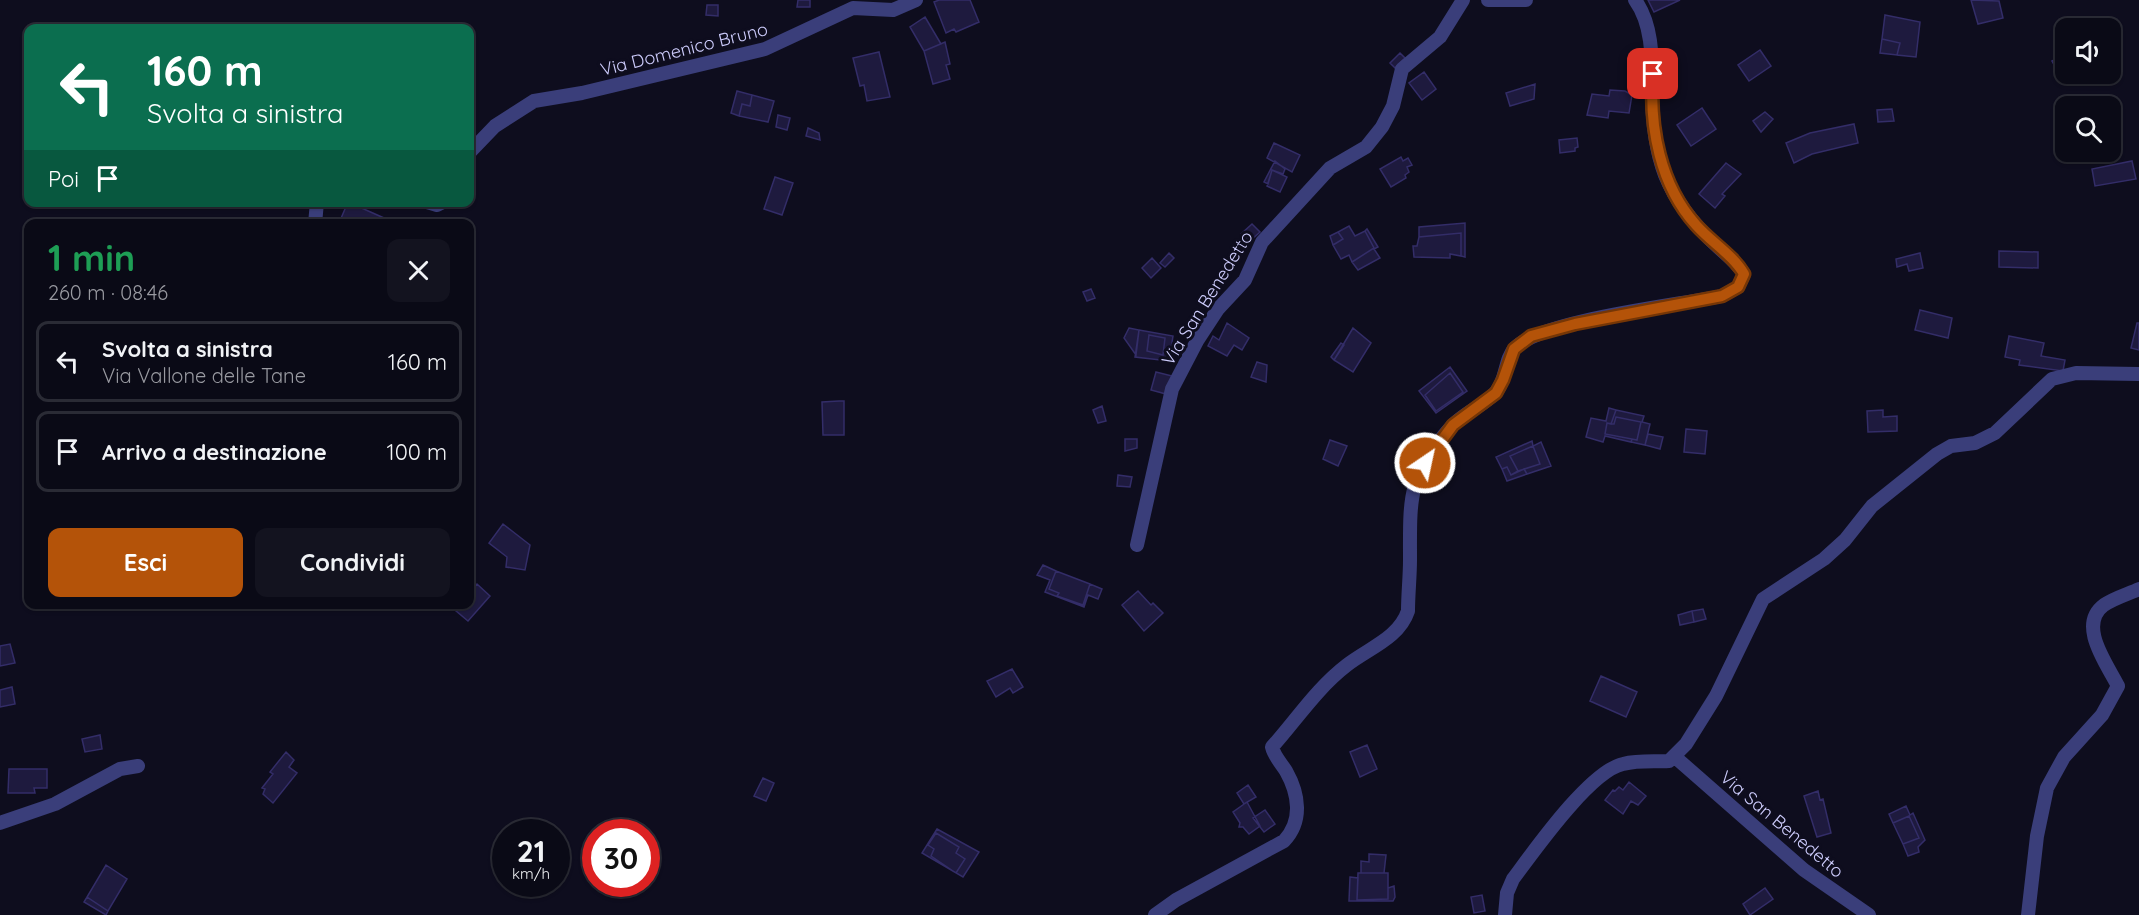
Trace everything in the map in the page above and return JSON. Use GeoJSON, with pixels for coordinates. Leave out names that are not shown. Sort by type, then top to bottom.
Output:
{"type":"FeatureCollection","features":[{"type":"Feature","properties":{"kind":"street","name":"Via Domenico Bruno"},"geometry":{"type":"LineString","coordinates":[[474,148],[495,126],[534,101],[582,93],[765,49],[853,8],[893,10],[916,0]]}},
{"type":"Feature","properties":{"kind":"street","name":"Via San Benedetto"},"geometry":{"type":"LineString","coordinates":[[1137,545],[1172,389],[1197,341],[1218,309],[1245,280],[1262,242],[1330,168],[1366,147],[1382,127],[1393,106],[1402,69],[1440,37],[1463,0]]}},
{"type":"Feature","properties":{"kind":"street"},"geometry":{"type":"LineString","coordinates":[[1488,0],[1526,0]]}},
{"type":"Feature","properties":{"kind":"street"},"geometry":{"type":"LineString","coordinates":[[1155,915],[1176,900],[1284,841],[1294,831],[1296,797],[1291,781],[1272,747],[1322,688],[1348,665],[1379,645],[1404,624],[1408,611],[1408,514],[1411,495],[1418,476],[1433,450],[1453,425],[1496,393],[1514,349],[1531,336],[1575,324],[1722,296],[1738,287],[1744,274],[1679,204],[1665,175],[1655,128],[1652,90],[1653,59],[1641,10],[1635,0]]}},
{"type":"Feature","properties":{"kind":"street"},"geometry":{"type":"LineString","coordinates":[[1505,915],[1507,893],[1513,879],[1576,800],[1596,780],[1622,764],[1670,761],[1686,744],[1716,696],[1763,599],[1824,559],[1845,540],[1872,506],[1937,454],[1951,446],[1975,443],[1995,433],[2052,379],[2076,373],[2139,374]]}},
{"type":"Feature","properties":{"kind":"street"},"geometry":{"type":"LineString","coordinates":[[2028,915],[2037,836],[2047,788],[2064,757],[2102,715],[2118,686],[2091,628],[2094,617],[2104,605],[2139,589]]}},
{"type":"Feature","properties":{"kind":"street","name":"Via San Benedetto"},"geometry":{"type":"LineString","coordinates":[[1675,757],[1804,870],[1869,915]]}},
{"type":"Feature","properties":{"kind":"street"},"geometry":{"type":"LineString","coordinates":[[0,823],[19,819],[55,804],[120,769],[138,766]]}},
{"type":"Feature","properties":{"kind":"building"},"geometry":{"type":"Polygon","coordinates":[[[798,0],[810,0],[810,7],[797,7],[798,0]]]}},
{"type":"Feature","properties":{"kind":"building"},"geometry":{"type":"Polygon","coordinates":[[[970,0],[979,22],[956,32],[954,29],[946,33],[934,2],[970,0]]]}},
{"type":"Feature","properties":{"kind":"building"},"geometry":{"type":"Polygon","coordinates":[[[1648,0],[1680,0],[1654,12],[1648,0]]]}},
{"type":"Feature","properties":{"kind":"building"},"geometry":{"type":"Polygon","coordinates":[[[1971,0],[1999,1],[2003,18],[1978,24],[1971,0]]]}},
{"type":"Feature","properties":{"kind":"building"},"geometry":{"type":"Polygon","coordinates":[[[707,5],[718,5],[718,16],[706,15],[707,5]]]}},
{"type":"Feature","properties":{"kind":"building"},"geometry":{"type":"Polygon","coordinates":[[[1885,15],[1920,22],[1916,57],[1897,55],[1900,43],[1882,39],[1885,15]]]}},
{"type":"Feature","properties":{"kind":"building"},"geometry":{"type":"Polygon","coordinates":[[[925,17],[941,44],[924,51],[910,27],[925,17]]]}},
{"type":"Feature","properties":{"kind":"building"},"geometry":{"type":"Polygon","coordinates":[[[1882,39],[1900,43],[1897,55],[1880,53],[1882,39]]]}},
{"type":"Feature","properties":{"kind":"building"},"geometry":{"type":"Polygon","coordinates":[[[945,42],[950,64],[946,65],[950,79],[933,84],[924,51],[945,42]]]}},
{"type":"Feature","properties":{"kind":"building"},"geometry":{"type":"Polygon","coordinates":[[[1760,50],[1771,66],[1749,81],[1738,65],[1760,50]]]}},
{"type":"Feature","properties":{"kind":"building"},"geometry":{"type":"Polygon","coordinates":[[[879,52],[890,97],[867,101],[864,85],[860,86],[853,58],[879,52]]]}},
{"type":"Feature","properties":{"kind":"building"},"geometry":{"type":"Polygon","coordinates":[[[1400,53],[1405,58],[1395,68],[1390,63],[1400,53]]]}},
{"type":"Feature","properties":{"kind":"building"},"geometry":{"type":"Polygon","coordinates":[[[1424,72],[1436,89],[1422,100],[1409,83],[1424,72]]]}},
{"type":"Feature","properties":{"kind":"building"},"geometry":{"type":"Polygon","coordinates":[[[1535,84],[1534,99],[1510,106],[1506,93],[1535,84]]]}},
{"type":"Feature","properties":{"kind":"building"},"geometry":{"type":"Polygon","coordinates":[[[1610,90],[1625,91],[1632,95],[1629,113],[1609,111],[1608,118],[1587,115],[1592,94],[1609,96],[1610,90]]]}},
{"type":"Feature","properties":{"kind":"building"},"geometry":{"type":"Polygon","coordinates":[[[737,91],[752,95],[750,106],[742,104],[739,116],[731,113],[737,91]]]}},
{"type":"Feature","properties":{"kind":"building"},"geometry":{"type":"Polygon","coordinates":[[[752,95],[774,101],[768,122],[739,116],[742,104],[750,106],[752,95]]]}},
{"type":"Feature","properties":{"kind":"building"},"geometry":{"type":"Polygon","coordinates":[[[1702,108],[1716,129],[1691,146],[1677,125],[1702,108]]]}},
{"type":"Feature","properties":{"kind":"building"},"geometry":{"type":"Polygon","coordinates":[[[1892,109],[1894,121],[1878,122],[1877,110],[1892,109]]]}},
{"type":"Feature","properties":{"kind":"building"},"geometry":{"type":"Polygon","coordinates":[[[1765,112],[1773,119],[1761,132],[1753,121],[1765,112]]]}},
{"type":"Feature","properties":{"kind":"building"},"geometry":{"type":"Polygon","coordinates":[[[778,115],[790,118],[787,130],[776,127],[778,115]]]}},
{"type":"Feature","properties":{"kind":"building"},"geometry":{"type":"Polygon","coordinates":[[[1854,124],[1858,143],[1812,154],[1794,163],[1786,143],[1810,133],[1854,124]]]}},
{"type":"Feature","properties":{"kind":"building"},"geometry":{"type":"Polygon","coordinates":[[[808,128],[819,133],[820,140],[806,136],[808,128]]]}},
{"type":"Feature","properties":{"kind":"building"},"geometry":{"type":"Polygon","coordinates":[[[1577,138],[1578,147],[1575,151],[1560,153],[1559,140],[1577,138]]]}},
{"type":"Feature","properties":{"kind":"building"},"geometry":{"type":"Polygon","coordinates":[[[1274,143],[1300,155],[1292,172],[1267,158],[1274,143]]]}},
{"type":"Feature","properties":{"kind":"building"},"geometry":{"type":"Polygon","coordinates":[[[1401,157],[1403,161],[1408,158],[1412,165],[1407,167],[1409,172],[1405,175],[1406,178],[1391,187],[1380,169],[1401,157]]]}},
{"type":"Feature","properties":{"kind":"building"},"geometry":{"type":"Polygon","coordinates":[[[1275,161],[1285,169],[1283,174],[1272,170],[1268,184],[1264,182],[1275,161]]]}},
{"type":"Feature","properties":{"kind":"building"},"geometry":{"type":"Polygon","coordinates":[[[2132,161],[2136,179],[2095,186],[2092,169],[2132,161]]]}},
{"type":"Feature","properties":{"kind":"building"},"geometry":{"type":"Polygon","coordinates":[[[1726,163],[1741,174],[1722,194],[1725,196],[1715,208],[1699,194],[1726,163]]]}},
{"type":"Feature","properties":{"kind":"building"},"geometry":{"type":"Polygon","coordinates":[[[1272,170],[1287,177],[1280,192],[1267,186],[1272,170]]]}},
{"type":"Feature","properties":{"kind":"building"},"geometry":{"type":"Polygon","coordinates":[[[775,177],[793,183],[782,215],[764,209],[775,177]]]}},
{"type":"Feature","properties":{"kind":"building"},"geometry":{"type":"Polygon","coordinates":[[[346,207],[359,207],[384,218],[384,219],[341,219],[346,207]]]}},
{"type":"Feature","properties":{"kind":"building"},"geometry":{"type":"Polygon","coordinates":[[[1465,223],[1465,257],[1461,256],[1461,233],[1419,237],[1419,227],[1465,223]]]}},
{"type":"Feature","properties":{"kind":"building"},"geometry":{"type":"Polygon","coordinates":[[[1252,224],[1260,232],[1249,242],[1241,234],[1252,224]]]}},
{"type":"Feature","properties":{"kind":"building"},"geometry":{"type":"Polygon","coordinates":[[[1349,226],[1355,236],[1365,231],[1374,248],[1352,262],[1349,255],[1341,259],[1333,245],[1343,239],[1338,232],[1349,226]]]}},
{"type":"Feature","properties":{"kind":"building"},"geometry":{"type":"Polygon","coordinates":[[[1367,229],[1378,247],[1374,249],[1380,258],[1358,270],[1352,262],[1374,248],[1365,231],[1367,229]]]}},
{"type":"Feature","properties":{"kind":"building"},"geometry":{"type":"Polygon","coordinates":[[[1338,232],[1343,239],[1333,245],[1330,236],[1338,232]]]}},
{"type":"Feature","properties":{"kind":"building"},"geometry":{"type":"Polygon","coordinates":[[[1461,233],[1461,256],[1450,254],[1450,258],[1414,257],[1413,246],[1417,246],[1419,237],[1461,233]]]}},
{"type":"Feature","properties":{"kind":"building"},"geometry":{"type":"Polygon","coordinates":[[[1999,251],[2038,252],[2038,268],[1999,267],[1999,251]]]}},
{"type":"Feature","properties":{"kind":"building"},"geometry":{"type":"Polygon","coordinates":[[[1169,253],[1174,258],[1165,267],[1160,263],[1169,253]]]}},
{"type":"Feature","properties":{"kind":"building"},"geometry":{"type":"Polygon","coordinates":[[[1920,253],[1923,268],[1909,271],[1907,264],[1897,267],[1896,259],[1920,253]]]}},
{"type":"Feature","properties":{"kind":"building"},"geometry":{"type":"Polygon","coordinates":[[[1152,258],[1161,268],[1151,278],[1142,268],[1152,258]]]}},
{"type":"Feature","properties":{"kind":"building"},"geometry":{"type":"Polygon","coordinates":[[[1091,289],[1095,298],[1087,301],[1083,292],[1091,289]]]}},
{"type":"Feature","properties":{"kind":"building"},"geometry":{"type":"Polygon","coordinates":[[[1920,310],[1952,318],[1948,338],[1915,330],[1920,310]]]}},
{"type":"Feature","properties":{"kind":"building"},"geometry":{"type":"Polygon","coordinates":[[[1227,323],[1249,338],[1242,350],[1234,345],[1227,356],[1208,346],[1213,336],[1219,340],[1227,323]]]}},
{"type":"Feature","properties":{"kind":"building"},"geometry":{"type":"Polygon","coordinates":[[[2137,323],[2139,323],[2139,350],[2131,348],[2137,323]]]}},
{"type":"Feature","properties":{"kind":"building"},"geometry":{"type":"Polygon","coordinates":[[[1129,328],[1139,330],[1136,355],[1124,338],[1129,328]]]}},
{"type":"Feature","properties":{"kind":"building"},"geometry":{"type":"Polygon","coordinates":[[[1353,328],[1371,343],[1353,372],[1334,360],[1353,328]]]}},
{"type":"Feature","properties":{"kind":"building"},"geometry":{"type":"Polygon","coordinates":[[[1139,330],[1173,336],[1169,361],[1135,357],[1139,330]],[[1149,335],[1147,351],[1163,355],[1165,338],[1149,335]]]}},
{"type":"Feature","properties":{"kind":"building"},"geometry":{"type":"Polygon","coordinates":[[[1149,335],[1165,338],[1163,355],[1147,351],[1149,335]]]}},
{"type":"Feature","properties":{"kind":"building"},"geometry":{"type":"Polygon","coordinates":[[[2009,336],[2044,343],[2041,356],[2065,360],[2063,371],[2019,365],[2020,360],[2005,357],[2009,336]]]}},
{"type":"Feature","properties":{"kind":"building"},"geometry":{"type":"Polygon","coordinates":[[[1341,343],[1344,345],[1334,360],[1331,357],[1341,343]]]}},
{"type":"Feature","properties":{"kind":"building"},"geometry":{"type":"Polygon","coordinates":[[[1257,362],[1267,365],[1266,382],[1251,377],[1257,362]]]}},
{"type":"Feature","properties":{"kind":"building"},"geometry":{"type":"Polygon","coordinates":[[[1450,367],[1467,391],[1436,413],[1419,391],[1450,367]],[[1450,373],[1425,395],[1436,411],[1463,392],[1450,373]]]}},
{"type":"Feature","properties":{"kind":"building"},"geometry":{"type":"Polygon","coordinates":[[[1156,372],[1172,376],[1166,394],[1151,390],[1156,372]]]}},
{"type":"Feature","properties":{"kind":"building"},"geometry":{"type":"Polygon","coordinates":[[[1450,373],[1463,392],[1436,411],[1425,395],[1450,373]]]}},
{"type":"Feature","properties":{"kind":"building"},"geometry":{"type":"Polygon","coordinates":[[[844,401],[844,435],[823,435],[822,402],[844,401]]]}},
{"type":"Feature","properties":{"kind":"building"},"geometry":{"type":"Polygon","coordinates":[[[1102,406],[1106,421],[1098,423],[1093,410],[1102,406]]]}},
{"type":"Feature","properties":{"kind":"building"},"geometry":{"type":"Polygon","coordinates":[[[1609,408],[1616,410],[1611,424],[1607,423],[1605,434],[1632,439],[1631,442],[1605,436],[1603,442],[1586,437],[1591,418],[1606,421],[1609,408]]]}},
{"type":"Feature","properties":{"kind":"building"},"geometry":{"type":"Polygon","coordinates":[[[1616,410],[1644,416],[1642,422],[1650,424],[1645,445],[1631,442],[1632,439],[1637,440],[1641,422],[1616,417],[1614,424],[1611,424],[1616,410]]]}},
{"type":"Feature","properties":{"kind":"building"},"geometry":{"type":"Polygon","coordinates":[[[1883,410],[1883,417],[1897,416],[1897,431],[1868,432],[1867,411],[1883,410]]]}},
{"type":"Feature","properties":{"kind":"building"},"geometry":{"type":"Polygon","coordinates":[[[1616,417],[1641,422],[1637,440],[1605,434],[1607,423],[1614,424],[1616,417]]]}},
{"type":"Feature","properties":{"kind":"building"},"geometry":{"type":"Polygon","coordinates":[[[1686,429],[1707,431],[1705,454],[1684,452],[1686,429]]]}},
{"type":"Feature","properties":{"kind":"building"},"geometry":{"type":"Polygon","coordinates":[[[1648,434],[1663,437],[1660,449],[1645,445],[1648,434]]]}},
{"type":"Feature","properties":{"kind":"building"},"geometry":{"type":"Polygon","coordinates":[[[1125,439],[1137,439],[1137,448],[1125,451],[1125,439]]]}},
{"type":"Feature","properties":{"kind":"building"},"geometry":{"type":"Polygon","coordinates":[[[1330,440],[1347,446],[1338,466],[1323,459],[1330,440]]]}},
{"type":"Feature","properties":{"kind":"building"},"geometry":{"type":"Polygon","coordinates":[[[1532,441],[1533,446],[1510,456],[1518,471],[1511,475],[1507,467],[1502,469],[1496,457],[1532,441]]]}},
{"type":"Feature","properties":{"kind":"building"},"geometry":{"type":"Polygon","coordinates":[[[1541,442],[1551,466],[1527,474],[1524,469],[1540,464],[1533,446],[1541,442]]]}},
{"type":"Feature","properties":{"kind":"building"},"geometry":{"type":"Polygon","coordinates":[[[1533,446],[1540,464],[1518,471],[1510,456],[1533,446]]]}},
{"type":"Feature","properties":{"kind":"building"},"geometry":{"type":"Polygon","coordinates":[[[1507,467],[1511,475],[1524,469],[1527,474],[1507,481],[1502,469],[1507,467]]]}},
{"type":"Feature","properties":{"kind":"building"},"geometry":{"type":"Polygon","coordinates":[[[1118,475],[1132,477],[1130,487],[1117,486],[1118,475]]]}},
{"type":"Feature","properties":{"kind":"building"},"geometry":{"type":"Polygon","coordinates":[[[503,524],[530,545],[525,570],[506,567],[507,557],[489,543],[503,524]]]}},
{"type":"Feature","properties":{"kind":"building"},"geometry":{"type":"Polygon","coordinates":[[[1043,565],[1056,571],[1049,589],[1059,593],[1057,596],[1083,605],[1090,584],[1102,589],[1098,599],[1088,595],[1084,607],[1045,592],[1050,580],[1037,575],[1043,565]]]}},
{"type":"Feature","properties":{"kind":"building"},"geometry":{"type":"Polygon","coordinates":[[[1056,571],[1090,584],[1083,605],[1057,596],[1059,593],[1049,589],[1056,571]]]}},
{"type":"Feature","properties":{"kind":"building"},"geometry":{"type":"Polygon","coordinates":[[[477,584],[490,596],[468,621],[455,610],[474,609],[474,588],[477,584]]]}},
{"type":"Feature","properties":{"kind":"building"},"geometry":{"type":"Polygon","coordinates":[[[1138,591],[1151,605],[1153,603],[1163,613],[1144,631],[1122,605],[1138,591]]]}},
{"type":"Feature","properties":{"kind":"building"},"geometry":{"type":"Polygon","coordinates":[[[1703,609],[1706,619],[1694,622],[1692,611],[1703,609]]]}},
{"type":"Feature","properties":{"kind":"building"},"geometry":{"type":"Polygon","coordinates":[[[1692,611],[1694,622],[1680,625],[1678,615],[1692,611]]]}},
{"type":"Feature","properties":{"kind":"building"},"geometry":{"type":"Polygon","coordinates":[[[10,644],[15,663],[0,666],[0,646],[10,644]]]}},
{"type":"Feature","properties":{"kind":"building"},"geometry":{"type":"Polygon","coordinates":[[[1012,669],[1023,687],[1013,693],[1010,688],[996,697],[987,681],[1012,669]]]}},
{"type":"Feature","properties":{"kind":"building"},"geometry":{"type":"Polygon","coordinates":[[[1601,676],[1637,692],[1626,717],[1590,701],[1601,676]]]}},
{"type":"Feature","properties":{"kind":"building"},"geometry":{"type":"Polygon","coordinates":[[[12,687],[15,704],[0,707],[0,690],[12,687]]]}},
{"type":"Feature","properties":{"kind":"building"},"geometry":{"type":"Polygon","coordinates":[[[100,735],[102,749],[85,752],[82,739],[100,735]]]}},
{"type":"Feature","properties":{"kind":"building"},"geometry":{"type":"Polygon","coordinates":[[[1367,745],[1377,769],[1360,777],[1350,752],[1367,745]]]}},
{"type":"Feature","properties":{"kind":"building"},"geometry":{"type":"Polygon","coordinates":[[[286,752],[294,760],[289,767],[297,773],[273,803],[263,794],[265,789],[262,788],[273,774],[270,772],[286,752]]]}},
{"type":"Feature","properties":{"kind":"building"},"geometry":{"type":"Polygon","coordinates":[[[9,769],[47,769],[47,788],[34,788],[35,793],[8,793],[9,769]]]}},
{"type":"Feature","properties":{"kind":"building"},"geometry":{"type":"Polygon","coordinates":[[[763,778],[774,783],[766,801],[754,796],[763,778]]]}},
{"type":"Feature","properties":{"kind":"building"},"geometry":{"type":"Polygon","coordinates":[[[1629,782],[1646,796],[1638,805],[1631,801],[1623,814],[1605,800],[1613,790],[1619,787],[1623,790],[1629,782]]]}},
{"type":"Feature","properties":{"kind":"building"},"geometry":{"type":"Polygon","coordinates":[[[1248,785],[1256,797],[1244,804],[1237,793],[1248,785]]]}},
{"type":"Feature","properties":{"kind":"building"},"geometry":{"type":"Polygon","coordinates":[[[1818,791],[1820,800],[1823,799],[1831,833],[1817,837],[1804,796],[1818,791]]]}},
{"type":"Feature","properties":{"kind":"building"},"geometry":{"type":"Polygon","coordinates":[[[1247,802],[1260,826],[1249,834],[1243,827],[1239,827],[1240,823],[1233,812],[1247,802]]]}},
{"type":"Feature","properties":{"kind":"building"},"geometry":{"type":"Polygon","coordinates":[[[1906,806],[1910,815],[1913,813],[1925,840],[1918,847],[1919,852],[1908,856],[1903,844],[1919,838],[1909,816],[1893,823],[1889,814],[1906,806]]]}},
{"type":"Feature","properties":{"kind":"building"},"geometry":{"type":"Polygon","coordinates":[[[1265,810],[1275,824],[1264,832],[1253,818],[1265,810]]]}},
{"type":"Feature","properties":{"kind":"building"},"geometry":{"type":"Polygon","coordinates":[[[1909,816],[1919,838],[1903,844],[1893,823],[1909,816]]]}},
{"type":"Feature","properties":{"kind":"building"},"geometry":{"type":"Polygon","coordinates":[[[937,829],[979,852],[963,877],[956,873],[965,859],[956,853],[959,847],[936,833],[928,845],[934,849],[931,856],[955,872],[922,853],[937,829]]]}},
{"type":"Feature","properties":{"kind":"building"},"geometry":{"type":"Polygon","coordinates":[[[936,833],[959,847],[956,853],[965,859],[956,873],[931,856],[934,849],[928,845],[936,833]]]}},
{"type":"Feature","properties":{"kind":"building"},"geometry":{"type":"Polygon","coordinates":[[[1369,854],[1386,855],[1384,873],[1361,873],[1361,861],[1369,862],[1369,854]]]}},
{"type":"Feature","properties":{"kind":"building"},"geometry":{"type":"Polygon","coordinates":[[[106,865],[127,879],[108,911],[87,897],[106,865]]]}},
{"type":"Feature","properties":{"kind":"building"},"geometry":{"type":"Polygon","coordinates":[[[1358,873],[1388,873],[1388,899],[1357,900],[1358,873]]]}},
{"type":"Feature","properties":{"kind":"building"},"geometry":{"type":"Polygon","coordinates":[[[1350,877],[1358,878],[1357,900],[1388,899],[1388,888],[1394,886],[1393,901],[1349,901],[1350,877]]]}},
{"type":"Feature","properties":{"kind":"building"},"geometry":{"type":"Polygon","coordinates":[[[1765,888],[1773,899],[1750,915],[1743,904],[1765,888]]]}},
{"type":"Feature","properties":{"kind":"building"},"geometry":{"type":"Polygon","coordinates":[[[1482,895],[1485,911],[1474,913],[1471,897],[1482,895]]]}},
{"type":"Feature","properties":{"kind":"building"},"geometry":{"type":"Polygon","coordinates":[[[87,897],[108,911],[106,915],[84,902],[87,897]]]}},
{"type":"Feature","properties":{"kind":"route"},"geometry":{"type":"LineString","coordinates":[[1425,463],[1453,425],[1496,393],[1514,349],[1531,336],[1644,309],[1722,296],[1738,287],[1744,274],[1679,204],[1665,175],[1655,128],[1653,74]]}}]}
